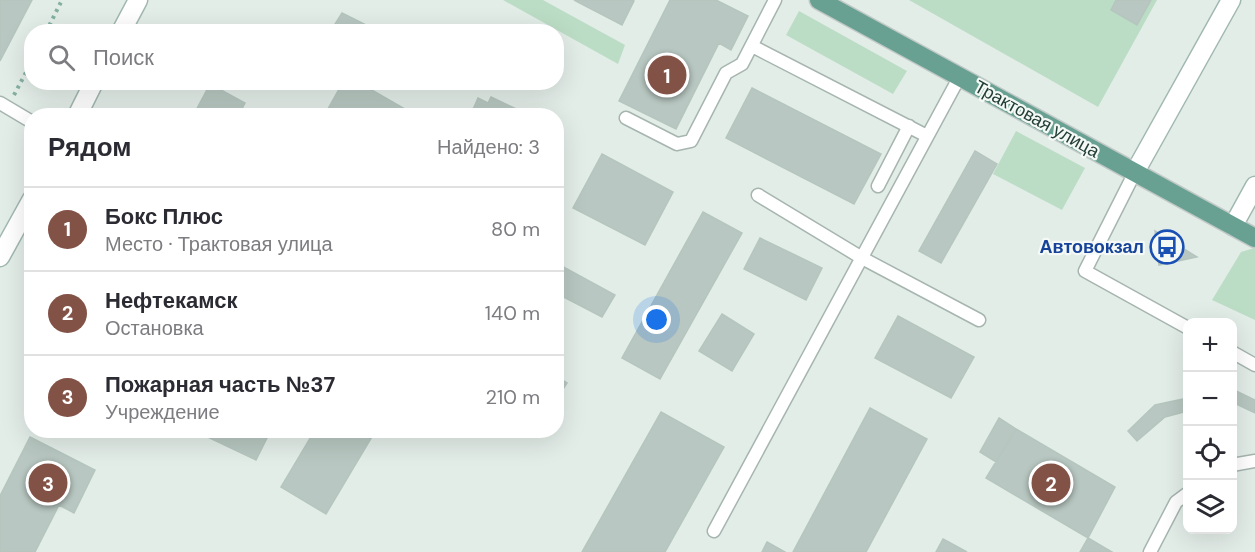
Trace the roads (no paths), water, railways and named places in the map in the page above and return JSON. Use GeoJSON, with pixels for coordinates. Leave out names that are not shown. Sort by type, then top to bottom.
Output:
{"type":"FeatureCollection","features":[{"type":"Feature","properties":{"kind":"main road"},"geometry":{"type":"LineString","coordinates":[[125,24],[138,0]]}},
{"type":"Feature","properties":{"kind":"main road","name":"Трактовая улица"},"geometry":{"type":"LineString","coordinates":[[819,0],[1255,238]]}},
{"type":"Feature","properties":{"kind":"main road"},"geometry":{"type":"LineString","coordinates":[[1136,172],[1231,0]]}},
{"type":"Feature","properties":{"kind":"main road"},"geometry":{"type":"LineString","coordinates":[[81,108],[90,90]]}},
{"type":"Feature","properties":{"kind":"main road"},"geometry":{"type":"LineString","coordinates":[[1233,226],[1255,186]]}},
{"type":"Feature","properties":{"kind":"main road"},"geometry":{"type":"LineString","coordinates":[[0,257],[24,214]]}},
{"type":"Feature","properties":{"kind":"lane"},"geometry":{"type":"LineString","coordinates":[[626,118],[677,144],[691,141],[726,73],[742,64],[775,0]]}},
{"type":"Feature","properties":{"kind":"lane"},"geometry":{"type":"LineString","coordinates":[[752,46],[927,136]]}},
{"type":"Feature","properties":{"kind":"lane"},"geometry":{"type":"LineString","coordinates":[[714,531],[960,76]]}},
{"type":"Feature","properties":{"kind":"lane"},"geometry":{"type":"LineString","coordinates":[[0,103],[24,117]]}},
{"type":"Feature","properties":{"kind":"lane"},"geometry":{"type":"LineString","coordinates":[[878,186],[909,126]]}},
{"type":"Feature","properties":{"kind":"lane"},"geometry":{"type":"LineString","coordinates":[[1136,172],[1085,272],[1183,325]]}},
{"type":"Feature","properties":{"kind":"lane"},"geometry":{"type":"LineString","coordinates":[[758,195],[862,258],[980,320]]}},
{"type":"Feature","properties":{"kind":"lane"},"geometry":{"type":"LineString","coordinates":[[1237,354],[1255,365]]}},
{"type":"Feature","properties":{"kind":"lane"},"geometry":{"type":"LineString","coordinates":[[1237,464],[1255,461]]}},
{"type":"Feature","properties":{"kind":"lane"},"geometry":{"type":"LineString","coordinates":[[1150,552],[1176,501],[1183,496]]}},
{"type":"Feature","properties":{"kind":"place","name":"Бокс Плюс"},"geometry":{"type":"Point","coordinates":[667,75]}},
{"type":"Feature","properties":{"kind":"place","name":"Автовокзал"},"geometry":{"type":"Point","coordinates":[1167,247]}},
{"type":"Feature","properties":{"kind":"place","name":"Пожарная часть №37"},"geometry":{"type":"Point","coordinates":[48,483]}},
{"type":"Feature","properties":{"kind":"place","name":"Нефтекамск"},"geometry":{"type":"Point","coordinates":[1051,483]}}]}
